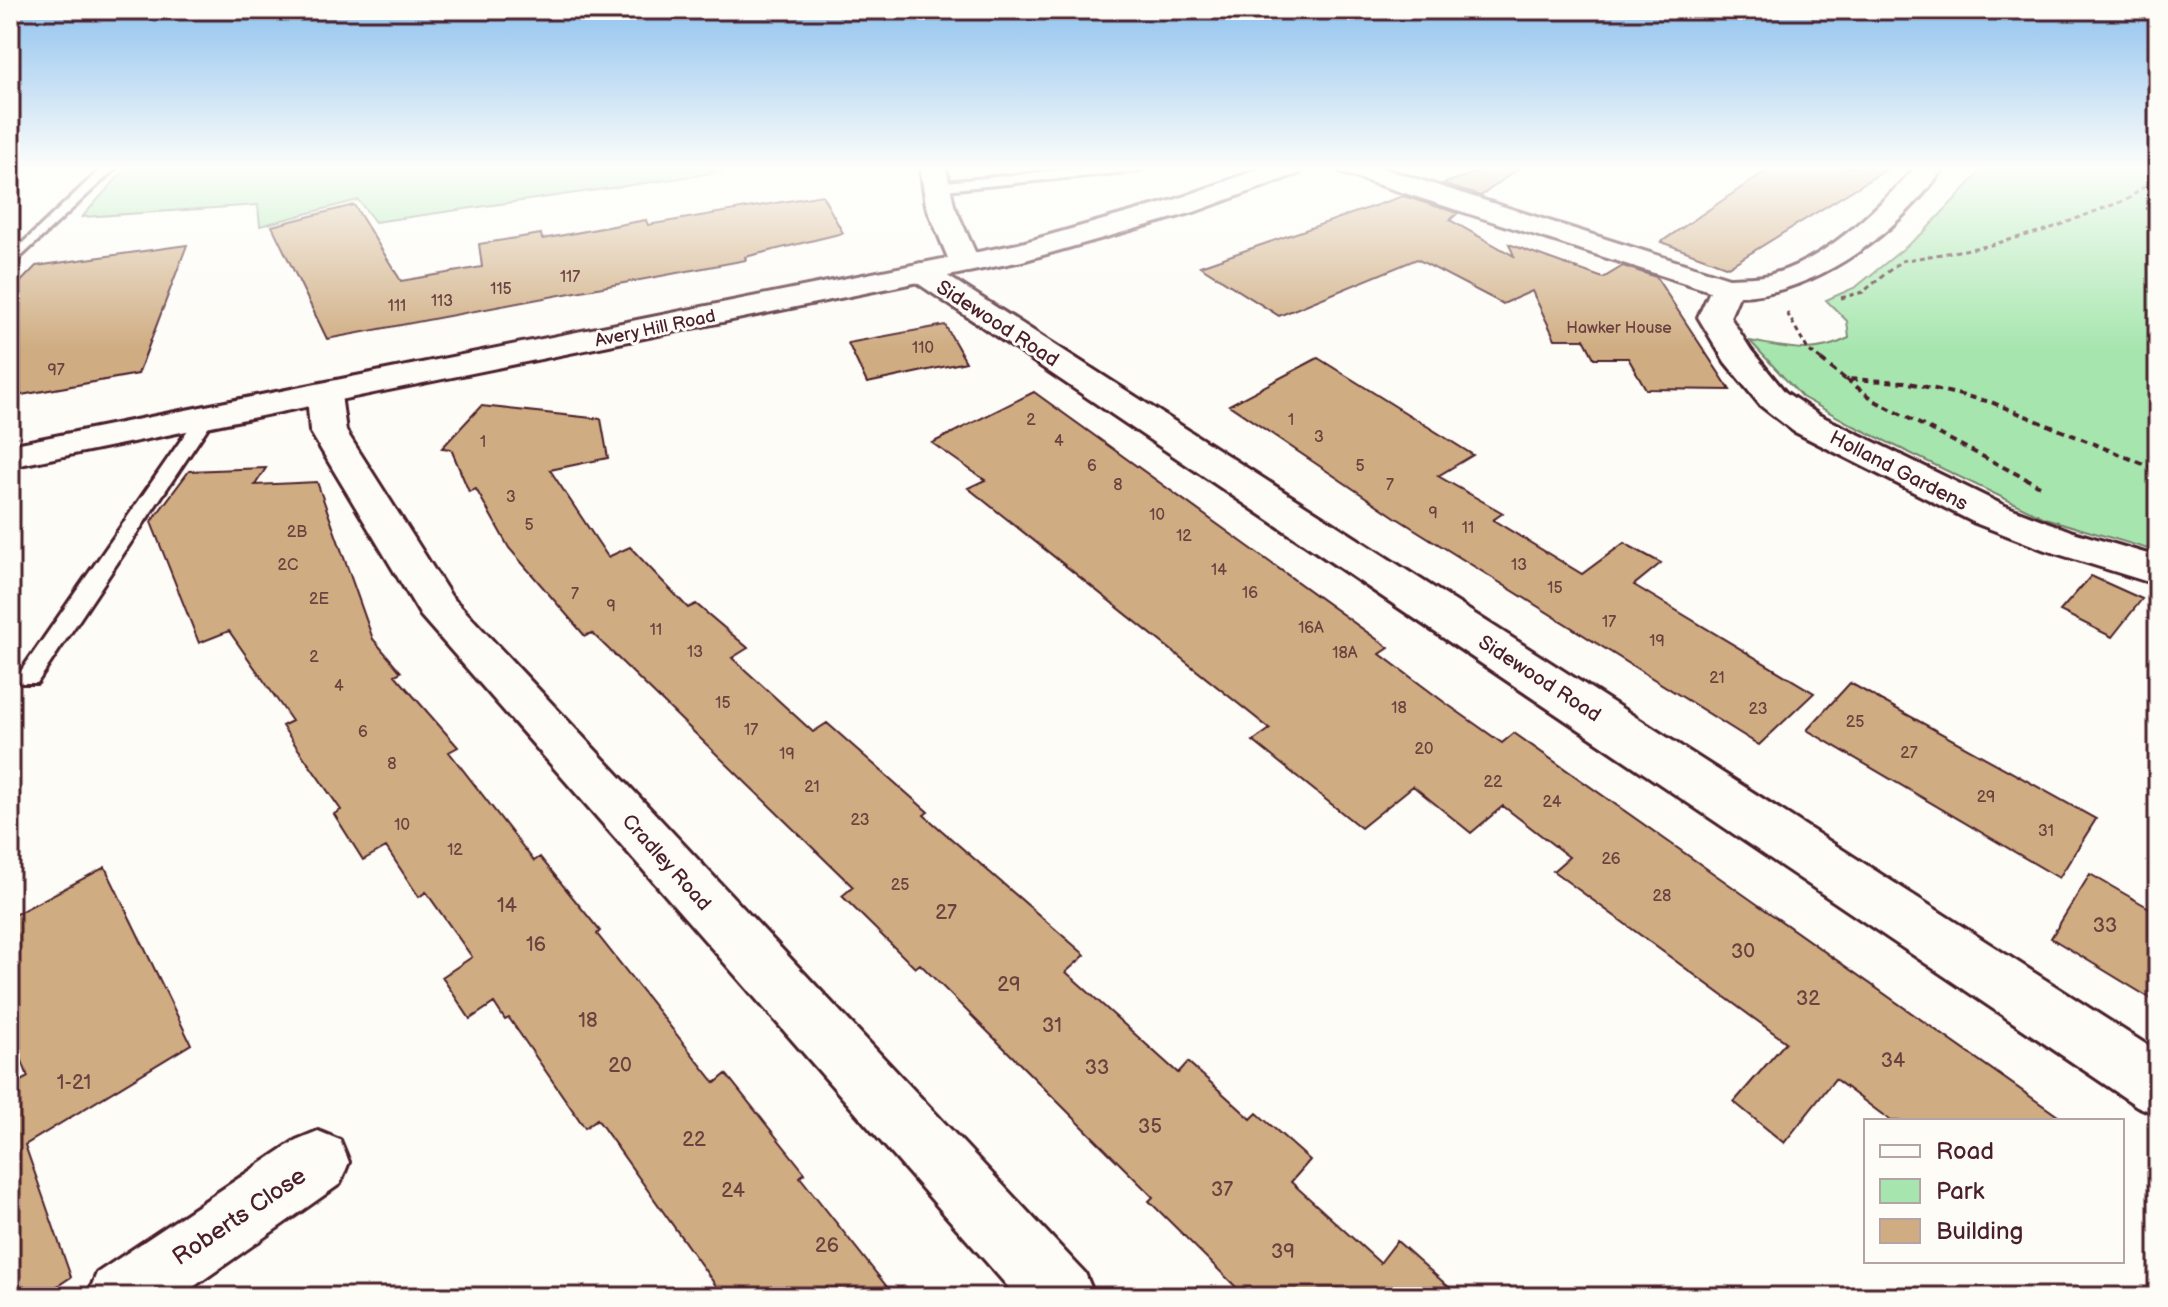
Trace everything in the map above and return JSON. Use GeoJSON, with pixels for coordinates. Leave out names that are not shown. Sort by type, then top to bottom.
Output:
{"type":"FeatureCollection","features":[{"type":"Feature","properties":{"kind":"street"},"geometry":{"type":"LineString","coordinates":[[947,228],[965,263]]}},
{"type":"Feature","properties":{"kind":"street","name":"Avery Hill Road"},"geometry":{"type":"LineString","coordinates":[[10,456],[324,395],[965,263],[1107,228]]}},
{"type":"Feature","properties":{"kind":"street"},"geometry":{"type":"LineString","coordinates":[[1542,228],[1727,287],[1777,284],[1806,273],[1865,228]]}},
{"type":"Feature","properties":{"kind":"street","name":"Sidewood Road"},"geometry":{"type":"LineString","coordinates":[[921,272],[2158,1086]]}},
{"type":"Feature","properties":{"kind":"street","name":"Holland Gardens"},"geometry":{"type":"LineString","coordinates":[[1727,287],[1714,317],[1737,355],[1773,399],[1806,423],[1989,514],[2059,541],[2158,571]]}},
{"type":"Feature","properties":{"kind":"street","name":"Cradley Road"},"geometry":{"type":"LineString","coordinates":[[324,395],[328,431],[436,606],[1061,1297]]}},
{"type":"Feature","properties":{"kind":"street","name":"Roberts Close"},"geometry":{"type":"LineString","coordinates":[[121,1297],[318,1162]]}},
{"type":"Feature","properties":{"kind":"lane"},"geometry":{"type":"LineString","coordinates":[[10,263],[47,228]]}},
{"type":"Feature","properties":{"kind":"lane"},"geometry":{"type":"LineString","coordinates":[[29,677],[205,418]]}},
{"type":"Feature","properties":{"kind":"path"},"geometry":{"type":"LineString","coordinates":[[1833,300],[1863,292],[1901,261],[1987,246],[2046,228]]}},
{"type":"Feature","properties":{"kind":"path"},"geometry":{"type":"LineString","coordinates":[[1727,287],[1787,312],[1808,350],[1877,402],[2043,488]]}},
{"type":"Feature","properties":{"kind":"path"},"geometry":{"type":"LineString","coordinates":[[1845,379],[1905,382],[1991,402],[2158,470]]}},
{"type":"Feature","properties":{"kind":"green space"},"geometry":{"type":"Polygon","coordinates":[[[1928,228],[2158,228],[2158,552],[2045,518],[1854,426],[1802,397],[1750,341],[1812,349],[1849,338],[1847,321],[1826,300],[1856,287],[1928,228]]]}},
{"type":"Feature","properties":{"kind":"building"},"geometry":{"type":"Polygon","coordinates":[[[273,228],[368,228],[401,281],[482,267],[479,244],[541,234],[542,239],[602,228],[840,228],[843,233],[745,257],[746,260],[327,339],[273,228]]]}},
{"type":"Feature","properties":{"kind":"building"},"geometry":{"type":"Polygon","coordinates":[[[1310,228],[1464,228],[1514,256],[1509,244],[1603,278],[1623,266],[1656,277],[1730,390],[1646,389],[1628,358],[1594,358],[1584,339],[1555,339],[1532,291],[1503,304],[1417,259],[1279,316],[1200,266],[1310,228]]]}},
{"type":"Feature","properties":{"kind":"building"},"geometry":{"type":"Polygon","coordinates":[[[1682,228],[1791,228],[1728,267],[1661,242],[1682,228]]]}},
{"type":"Feature","properties":{"kind":"building"},"geometry":{"type":"Polygon","coordinates":[[[187,245],[138,374],[10,397],[10,293],[36,266],[187,245]]]}},
{"type":"Feature","properties":{"kind":"building"},"geometry":{"type":"Polygon","coordinates":[[[945,325],[966,362],[867,383],[848,343],[945,325]]]}},
{"type":"Feature","properties":{"kind":"building"},"geometry":{"type":"Polygon","coordinates":[[[1318,358],[1473,455],[1438,476],[1503,513],[1493,520],[1582,574],[1624,543],[1661,563],[1634,585],[1814,693],[1759,745],[1395,517],[1229,405],[1318,358]]]}},
{"type":"Feature","properties":{"kind":"building"},"geometry":{"type":"Polygon","coordinates":[[[1034,392],[1389,648],[1380,654],[1444,702],[1502,743],[1514,733],[2062,1119],[1888,1119],[1835,1079],[1784,1143],[1734,1102],[1786,1042],[1553,871],[1569,857],[1503,806],[1471,833],[1413,786],[1361,828],[1253,741],[1270,729],[968,488],[985,480],[932,443],[1034,392]]]}},
{"type":"Feature","properties":{"kind":"building"},"geometry":{"type":"Polygon","coordinates":[[[481,406],[601,419],[608,458],[550,470],[608,557],[630,547],[688,608],[696,604],[748,648],[732,658],[813,732],[827,723],[928,812],[924,815],[1085,955],[1066,972],[1178,1073],[1188,1062],[1251,1119],[1257,1113],[1310,1160],[1291,1182],[1380,1263],[1397,1241],[1460,1297],[1246,1297],[1149,1201],[1153,1197],[920,964],[915,968],[842,896],[853,887],[592,633],[585,636],[509,548],[476,489],[469,492],[451,449],[442,448],[481,406]]]}},
{"type":"Feature","properties":{"kind":"building"},"geometry":{"type":"Polygon","coordinates":[[[266,468],[255,485],[317,482],[373,639],[401,672],[395,675],[458,747],[449,752],[534,861],[540,857],[600,931],[597,934],[715,1083],[726,1074],[805,1173],[800,1177],[895,1297],[724,1297],[597,1119],[585,1128],[509,1018],[505,1020],[494,1003],[470,1019],[442,977],[472,957],[426,892],[419,897],[386,847],[363,860],[334,814],[341,810],[282,726],[292,721],[229,631],[199,643],[151,522],[189,471],[266,468]]]}},
{"type":"Feature","properties":{"kind":"building"},"geometry":{"type":"Polygon","coordinates":[[[2091,576],[2142,599],[2112,637],[2060,611],[2091,576]]]}},
{"type":"Feature","properties":{"kind":"building"},"geometry":{"type":"Polygon","coordinates":[[[1850,683],[2096,819],[2059,878],[1807,730],[1850,683]]]}},
{"type":"Feature","properties":{"kind":"building"},"geometry":{"type":"Polygon","coordinates":[[[105,867],[191,1044],[25,1145],[71,1277],[41,1297],[10,1297],[10,1087],[28,1077],[10,1028],[10,917],[105,867]]]}},
{"type":"Feature","properties":{"kind":"building"},"geometry":{"type":"Polygon","coordinates":[[[2090,874],[2158,913],[2158,1003],[2051,938],[2090,874]]]}}]}
